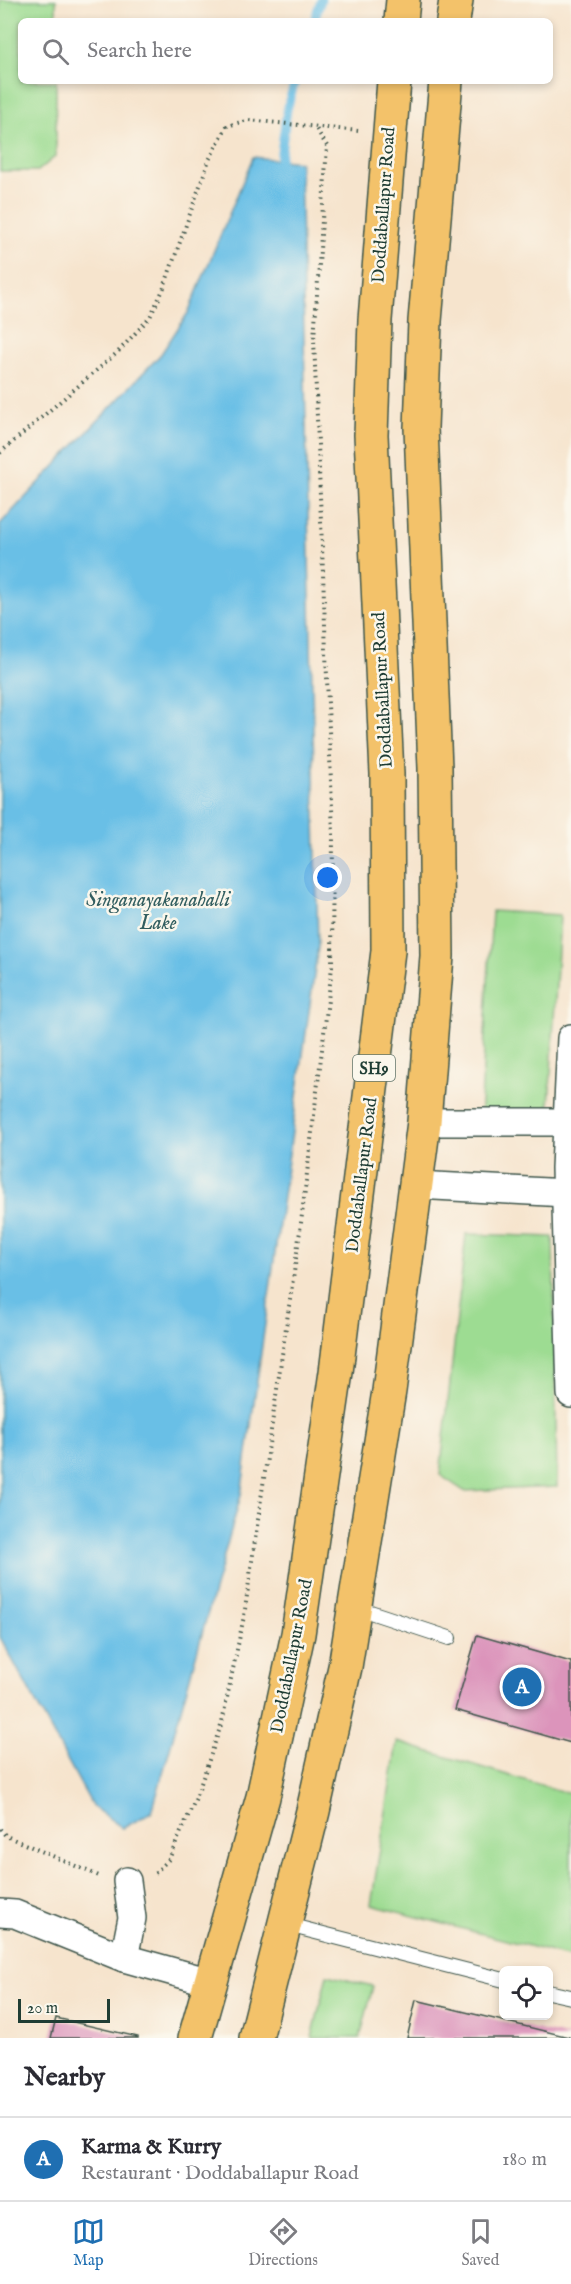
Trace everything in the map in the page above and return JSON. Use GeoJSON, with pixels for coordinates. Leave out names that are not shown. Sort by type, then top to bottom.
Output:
{"type":"FeatureCollection","features":[{"type":"Feature","properties":{"kind":"main road"},"geometry":{"type":"LineString","coordinates":[[401,18],[404,0]]}},
{"type":"Feature","properties":{"kind":"main road"},"geometry":{"type":"LineString","coordinates":[[453,18],[456,0]]}},
{"type":"Feature","properties":{"kind":"main road","name":"Doddaballapur Road"},"geometry":{"type":"LineString","coordinates":[[195,2038],[263,1797],[298,1634],[340,1336],[387,951],[387,774],[370,435],[375,320],[394,84]]}},
{"type":"Feature","properties":{"kind":"main road"},"geometry":{"type":"LineString","coordinates":[[256,2038],[318,1789],[355,1606],[388,1391],[424,1122],[437,956],[435,768],[421,428],[425,321],[446,84]]}},
{"type":"Feature","properties":{"kind":"street"},"geometry":{"type":"LineString","coordinates":[[571,1038],[567,1176],[571,1395]]}},
{"type":"Feature","properties":{"kind":"street"},"geometry":{"type":"LineString","coordinates":[[424,1122],[569,1110]]}},
{"type":"Feature","properties":{"kind":"street"},"geometry":{"type":"LineString","coordinates":[[416,1185],[567,1176]]}},
{"type":"Feature","properties":{"kind":"street"},"geometry":{"type":"LineString","coordinates":[[124,1958],[132,1918],[127,1881]]}},
{"type":"Feature","properties":{"kind":"street"},"geometry":{"type":"LineString","coordinates":[[0,1913],[15,1914],[124,1958],[210,1982]]}},
{"type":"Feature","properties":{"kind":"lane"},"geometry":{"type":"LineString","coordinates":[[355,1606],[449,1638]]}},
{"type":"Feature","properties":{"kind":"lane"},"geometry":{"type":"LineString","coordinates":[[284,1924],[499,1979]]}},
{"type":"Feature","properties":{"kind":"lane"},"geometry":{"type":"LineString","coordinates":[[553,1993],[571,1997]]}},
{"type":"Feature","properties":{"kind":"path"},"geometry":{"type":"LineString","coordinates":[[0,453],[118,352],[150,317],[163,290],[209,160],[227,126],[248,120],[342,129]]}},
{"type":"Feature","properties":{"kind":"path"},"geometry":{"type":"LineString","coordinates":[[0,1829],[6,1836],[106,1879],[127,1881],[152,1877],[169,1859],[196,1798],[222,1722],[244,1616],[300,1231],[332,968],[333,834],[314,339],[327,146],[315,127]]}},
{"type":"Feature","properties":{"kind":"green space"},"geometry":{"type":"Polygon","coordinates":[[[0,0],[56,0],[56,18],[18,18],[18,84],[56,84],[56,156],[38,171],[0,171],[0,0]]]}},
{"type":"Feature","properties":{"kind":"green space"},"geometry":{"type":"Polygon","coordinates":[[[492,911],[560,915],[548,1124],[480,1120],[492,911]]]}},
{"type":"Feature","properties":{"kind":"green space"},"geometry":{"type":"Polygon","coordinates":[[[466,1234],[553,1237],[557,1487],[464,1491],[440,1475],[466,1234]]]}},
{"type":"Feature","properties":{"kind":"green space"},"geometry":{"type":"Polygon","coordinates":[[[397,1742],[571,1794],[571,1957],[371,1905],[397,1742]]]}},
{"type":"Feature","properties":{"kind":"green space"},"geometry":{"type":"Polygon","coordinates":[[[327,1975],[373,1986],[360,2038],[312,2038],[327,1975]]]}},
{"type":"Feature","properties":{"kind":"water","name":"Singanayakanahalli Lake"},"geometry":{"type":"Polygon","coordinates":[[[253,157],[300,162],[318,947],[241,1495],[152,1812],[123,1828],[93,1807],[0,1637],[0,524],[161,354],[188,313],[253,157]]]}},
{"type":"Feature","properties":{"kind":"building"},"geometry":{"type":"Polygon","coordinates":[[[477,1635],[571,1662],[571,1743],[455,1710],[477,1635]]]}},
{"type":"Feature","properties":{"kind":"building"},"geometry":{"type":"Polygon","coordinates":[[[416,2000],[569,2037],[569,2038],[407,2038],[416,2000]]]}},
{"type":"Feature","properties":{"kind":"building"},"geometry":{"type":"Polygon","coordinates":[[[56,2018],[138,2037],[138,2038],[51,2038],[56,2018]]]}},
{"type":"Feature","properties":{"kind":"waterway"},"geometry":{"type":"LineString","coordinates":[[315,18],[321,0]]}},
{"type":"Feature","properties":{"kind":"waterway"},"geometry":{"type":"LineString","coordinates":[[280,160],[287,109],[294,84]]}},
{"type":"Feature","properties":{"kind":"place","name":"Karma & Kurry"},"geometry":{"type":"Point","coordinates":[522,1687]}}]}
